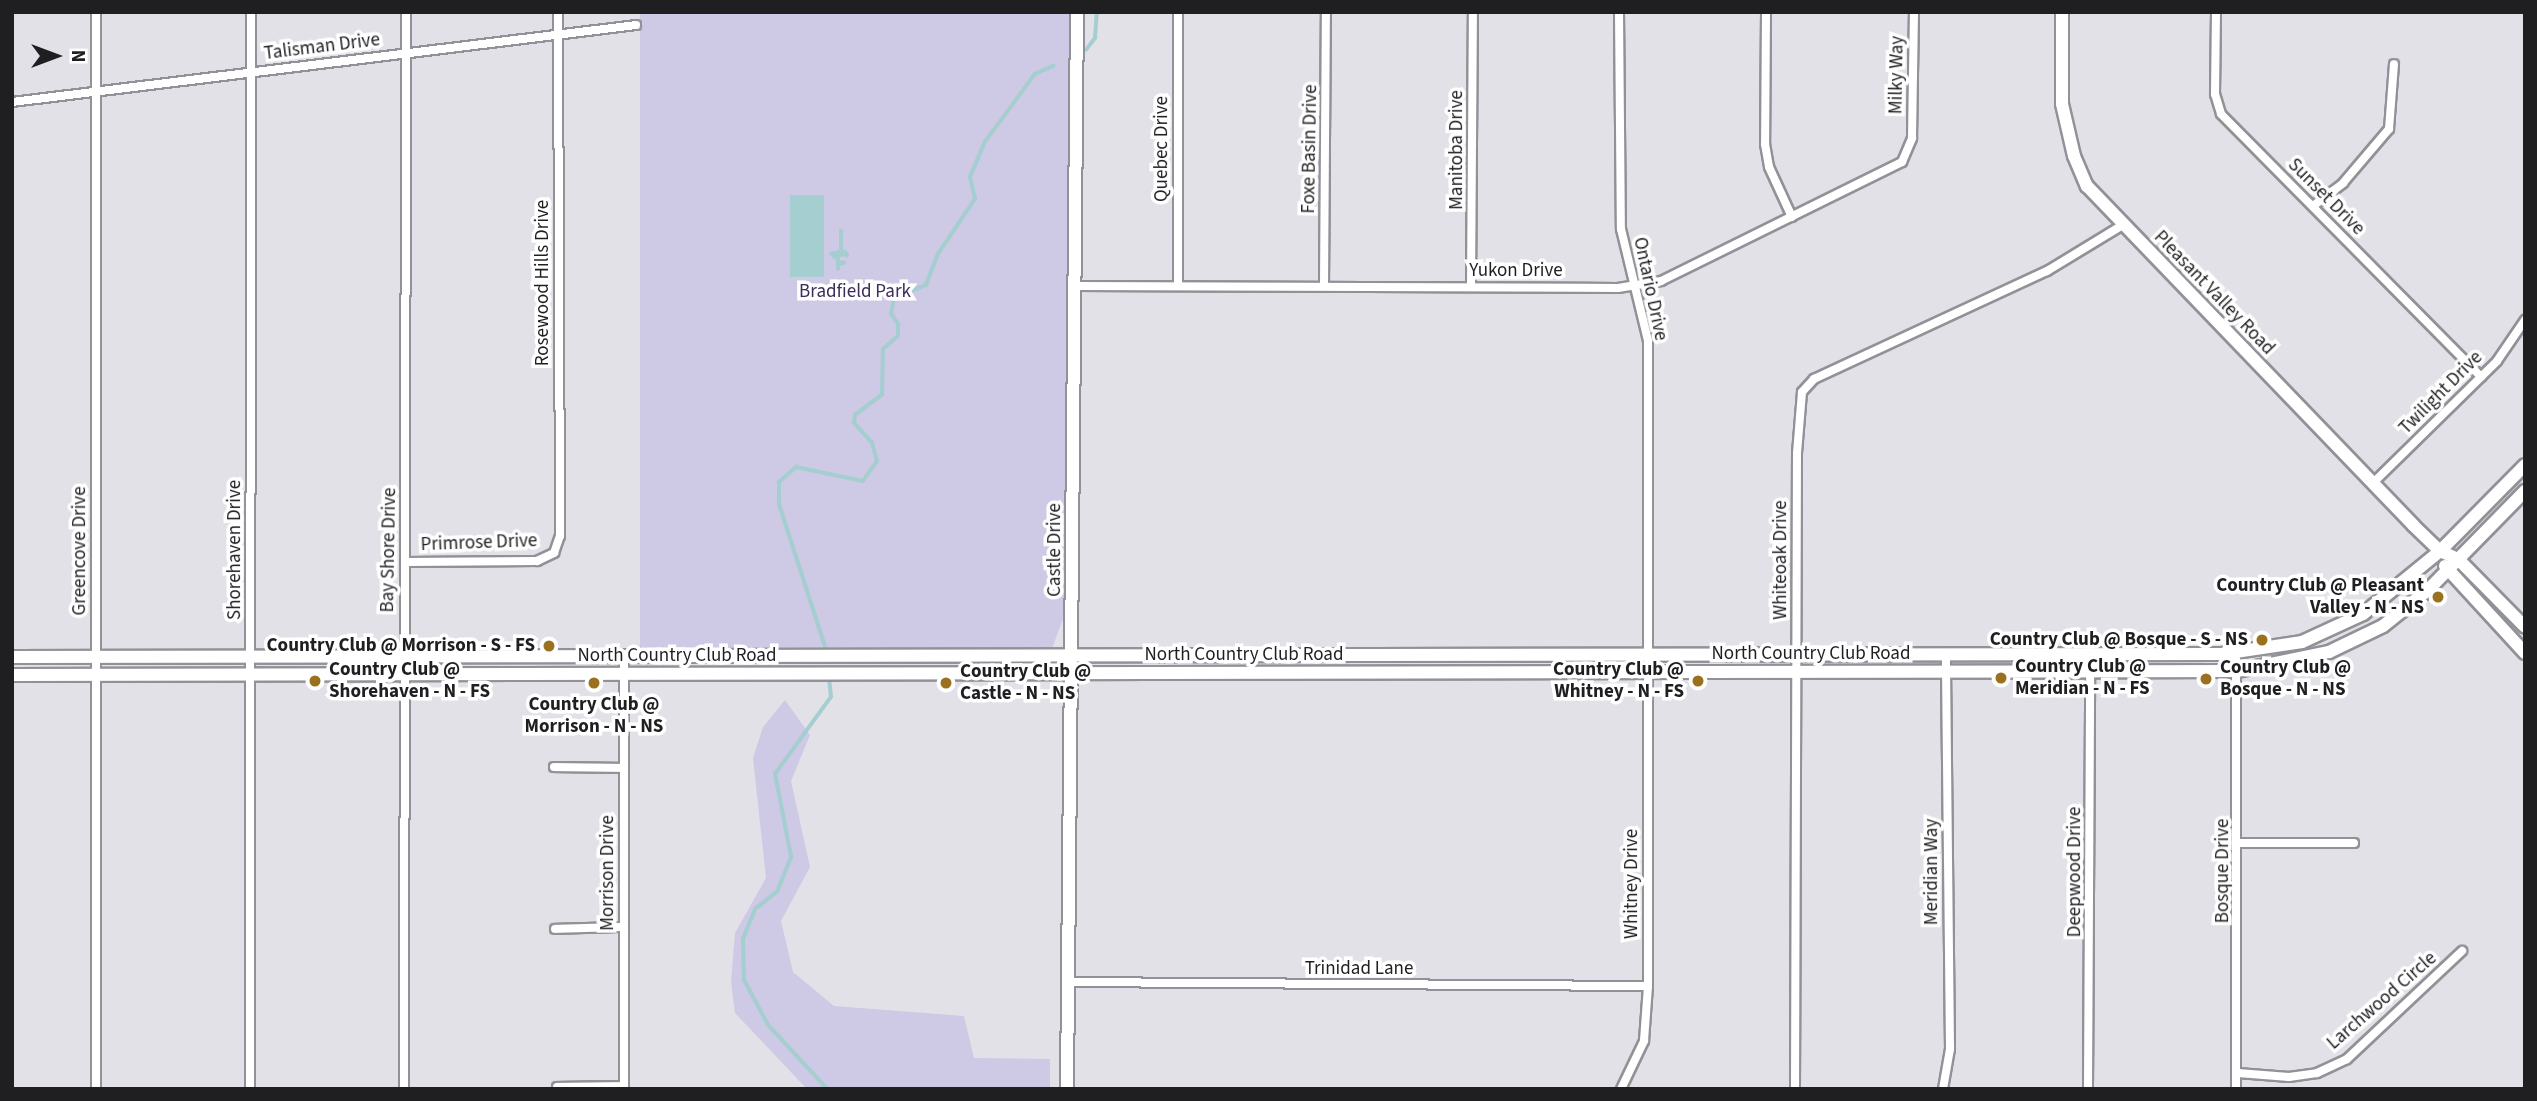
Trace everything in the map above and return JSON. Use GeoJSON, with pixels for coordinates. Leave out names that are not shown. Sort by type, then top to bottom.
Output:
{"type":"FeatureCollection","features":[{"type":"Feature","properties":{"kind":"main road","name":"Castle Drive"},"geometry":{"type":"LineString","coordinates":[[1068,1089],[1074,675],[1077,12]]}},
{"type":"Feature","properties":{"kind":"main road","name":"Pleasant Valley Road"},"geometry":{"type":"LineString","coordinates":[[2062,12],[2062,104],[2074,156],[2087,186],[2121,226],[2440,551],[2458,559],[2525,627]]}},
{"type":"Feature","properties":{"kind":"main road","name":"North Country Club Road"},"geometry":{"type":"LineString","coordinates":[[12,657],[1797,656],[2236,652],[2279,648],[2324,635],[2401,586],[2525,466]]}},
{"type":"Feature","properties":{"kind":"main road","name":"North Country Club Road"},"geometry":{"type":"LineString","coordinates":[[12,675],[2237,671],[2300,660],[2348,644],[2402,612],[2447,572],[2525,491]]}},
{"type":"Feature","properties":{"kind":"main road","name":"Pleasant Valley Road"},"geometry":{"type":"LineString","coordinates":[[2440,551],[2447,572],[2525,653]]}},
{"type":"Feature","properties":{"kind":"main road"},"geometry":{"type":"LineString","coordinates":[[736,655],[736,675]]}},
{"type":"Feature","properties":{"kind":"main road"},"geometry":{"type":"LineString","coordinates":[[1347,656],[1347,674]]}},
{"type":"Feature","properties":{"kind":"street","name":"Greencove Drive"},"geometry":{"type":"LineString","coordinates":[[96,12],[96,1089]]}},
{"type":"Feature","properties":{"kind":"street","name":"Shorehaven Drive"},"geometry":{"type":"LineString","coordinates":[[250,1089],[251,12]]}},
{"type":"Feature","properties":{"kind":"street","name":"Bay Shore Drive"},"geometry":{"type":"LineString","coordinates":[[404,1089],[406,12]]}},
{"type":"Feature","properties":{"kind":"street","name":"Rosewood Hills Drive"},"geometry":{"type":"LineString","coordinates":[[554,553],[560,516],[558,12]]}},
{"type":"Feature","properties":{"kind":"street","name":"Quebec Drive"},"geometry":{"type":"LineString","coordinates":[[1178,12],[1178,285]]}},
{"type":"Feature","properties":{"kind":"street","name":"Foxe Basin Drive"},"geometry":{"type":"LineString","coordinates":[[1324,285],[1326,12]]}},
{"type":"Feature","properties":{"kind":"street","name":"Manitoba Drive"},"geometry":{"type":"LineString","coordinates":[[1471,287],[1473,12]]}},
{"type":"Feature","properties":{"kind":"street","name":"Ontario Drive"},"geometry":{"type":"LineString","coordinates":[[1619,12],[1621,229],[1647,341],[1645,673]]}},
{"type":"Feature","properties":{"kind":"street"},"geometry":{"type":"LineString","coordinates":[[1766,12],[1765,144],[1769,167],[1792,217]]}},
{"type":"Feature","properties":{"kind":"street","name":"Milky Way"},"geometry":{"type":"LineString","coordinates":[[1912,138],[1913,12]]}},
{"type":"Feature","properties":{"kind":"street","name":"Sunset Drive"},"geometry":{"type":"LineString","coordinates":[[2216,12],[2215,94],[2221,114],[2481,377]]}},
{"type":"Feature","properties":{"kind":"street","name":"Talisman Drive"},"geometry":{"type":"LineString","coordinates":[[12,102],[636,25]]}},
{"type":"Feature","properties":{"kind":"street"},"geometry":{"type":"LineString","coordinates":[[2313,206],[2343,183],[2389,129],[2393,64]]}},
{"type":"Feature","properties":{"kind":"street","name":"Yukon Drive"},"geometry":{"type":"LineString","coordinates":[[1076,286],[1635,286],[1661,281],[1902,162],[1912,138]]}},
{"type":"Feature","properties":{"kind":"street","name":"Whiteoak Drive"},"geometry":{"type":"LineString","coordinates":[[1795,1089],[1797,453],[1802,392],[1814,379],[2047,271],[2121,226]]}},
{"type":"Feature","properties":{"kind":"street","name":"Twilight Drive"},"geometry":{"type":"LineString","coordinates":[[2373,483],[2481,377],[2525,320]]}},
{"type":"Feature","properties":{"kind":"street","name":"Primrose Drive"},"geometry":{"type":"LineString","coordinates":[[406,562],[537,561],[554,553]]}},
{"type":"Feature","properties":{"kind":"street","name":"Bosque Drive"},"geometry":{"type":"LineString","coordinates":[[2236,652],[2239,843],[2236,1089]]}},
{"type":"Feature","properties":{"kind":"street","name":"Meridian Way"},"geometry":{"type":"LineString","coordinates":[[1944,1089],[1950,1049],[1946,655]]}},
{"type":"Feature","properties":{"kind":"street","name":"Deepwood Drive"},"geometry":{"type":"LineString","coordinates":[[2088,1089],[2090,655]]}},
{"type":"Feature","properties":{"kind":"street","name":"Morrison Drive"},"geometry":{"type":"LineString","coordinates":[[624,656],[624,1087]]}},
{"type":"Feature","properties":{"kind":"street","name":"Whitney Drive"},"geometry":{"type":"LineString","coordinates":[[1621,1089],[1644,1041],[1648,986],[1645,673]]}},
{"type":"Feature","properties":{"kind":"street"},"geometry":{"type":"LineString","coordinates":[[554,767],[624,768]]}},
{"type":"Feature","properties":{"kind":"street"},"geometry":{"type":"LineString","coordinates":[[2239,843],[2354,843]]}},
{"type":"Feature","properties":{"kind":"street"},"geometry":{"type":"LineString","coordinates":[[555,929],[624,927]]}},
{"type":"Feature","properties":{"kind":"street","name":"Larchwood Circle"},"geometry":{"type":"LineString","coordinates":[[2238,1073],[2289,1077],[2317,1073],[2347,1059],[2462,951]]}},
{"type":"Feature","properties":{"kind":"street","name":"Trinidad Lane"},"geometry":{"type":"LineString","coordinates":[[1069,982],[1648,986]]}},
{"type":"Feature","properties":{"kind":"street"},"geometry":{"type":"LineString","coordinates":[[557,1087],[624,1087]]}},
{"type":"Feature","properties":{"kind":"green space","name":"Bradfield Park"},"geometry":{"type":"Polygon","coordinates":[[[640,12],[1072,12],[1068,520],[1063,619],[1052,648],[640,650],[640,12]]]}},
{"type":"Feature","properties":{"kind":"green space"},"geometry":{"type":"Polygon","coordinates":[[[785,700],[810,735],[791,781],[810,867],[781,921],[793,972],[834,1006],[964,1016],[974,1058],[1050,1059],[1050,1089],[807,1089],[735,1013],[731,982],[735,933],[766,878],[753,758],[763,727],[785,700]]]}},
{"type":"Feature","properties":{"kind":"water"},"geometry":{"type":"Polygon","coordinates":[[[790,195],[824,195],[824,277],[790,277],[790,195]]]}},
{"type":"Feature","properties":{"kind":"waterway"},"geometry":{"type":"LineString","coordinates":[[1086,50],[1095,38],[1097,12]]}},
{"type":"Feature","properties":{"kind":"waterway"},"geometry":{"type":"LineString","coordinates":[[827,653],[779,504],[779,482],[796,467],[863,481],[877,461],[872,443],[854,423],[855,415],[882,395],[883,349],[898,336],[898,324],[891,314],[894,298],[926,285],[938,254],[975,199],[970,177],[985,142],[1035,74],[1053,66]]}},
{"type":"Feature","properties":{"kind":"waterway"},"geometry":{"type":"LineString","coordinates":[[839,265],[838,264],[838,253],[832,254],[835,257],[839,255],[842,252],[845,252],[847,255],[841,255],[841,231]]}},
{"type":"Feature","properties":{"kind":"waterway"},"geometry":{"type":"LineString","coordinates":[[838,269],[838,262],[844,263],[839,265]]}},
{"type":"Feature","properties":{"kind":"waterway"},"geometry":{"type":"LineString","coordinates":[[827,1089],[768,1025],[744,980],[743,939],[755,909],[777,892],[791,857],[775,774],[831,697],[829,678]]}},
{"type":"Feature","properties":{"kind":"place","name":"Country Club @ Pleasant Valley - N - NS"},"geometry":{"type":"Point","coordinates":[2438,597]}},
{"type":"Feature","properties":{"kind":"place","name":"Country Club @ Bosque - S - NS"},"geometry":{"type":"Point","coordinates":[2262,640]}},
{"type":"Feature","properties":{"kind":"place","name":"Country Club @ Morrison - S - FS"},"geometry":{"type":"Point","coordinates":[549,646]}},
{"type":"Feature","properties":{"kind":"place","name":"Country Club @ Meridian - N - FS"},"geometry":{"type":"Point","coordinates":[2001,678]}},
{"type":"Feature","properties":{"kind":"place","name":"Country Club @ Bosque - N - NS"},"geometry":{"type":"Point","coordinates":[2206,679]}},
{"type":"Feature","properties":{"kind":"place","name":"Country Club @ Shorehaven - N - FS"},"geometry":{"type":"Point","coordinates":[315,681]}},
{"type":"Feature","properties":{"kind":"place","name":"Country Club @ Whitney - N - FS"},"geometry":{"type":"Point","coordinates":[1698,681]}},
{"type":"Feature","properties":{"kind":"place","name":"Country Club @ Morrison - N - NS"},"geometry":{"type":"Point","coordinates":[594,683]}},
{"type":"Feature","properties":{"kind":"place","name":"Country Club @ Castle - N - NS"},"geometry":{"type":"Point","coordinates":[946,683]}}]}
